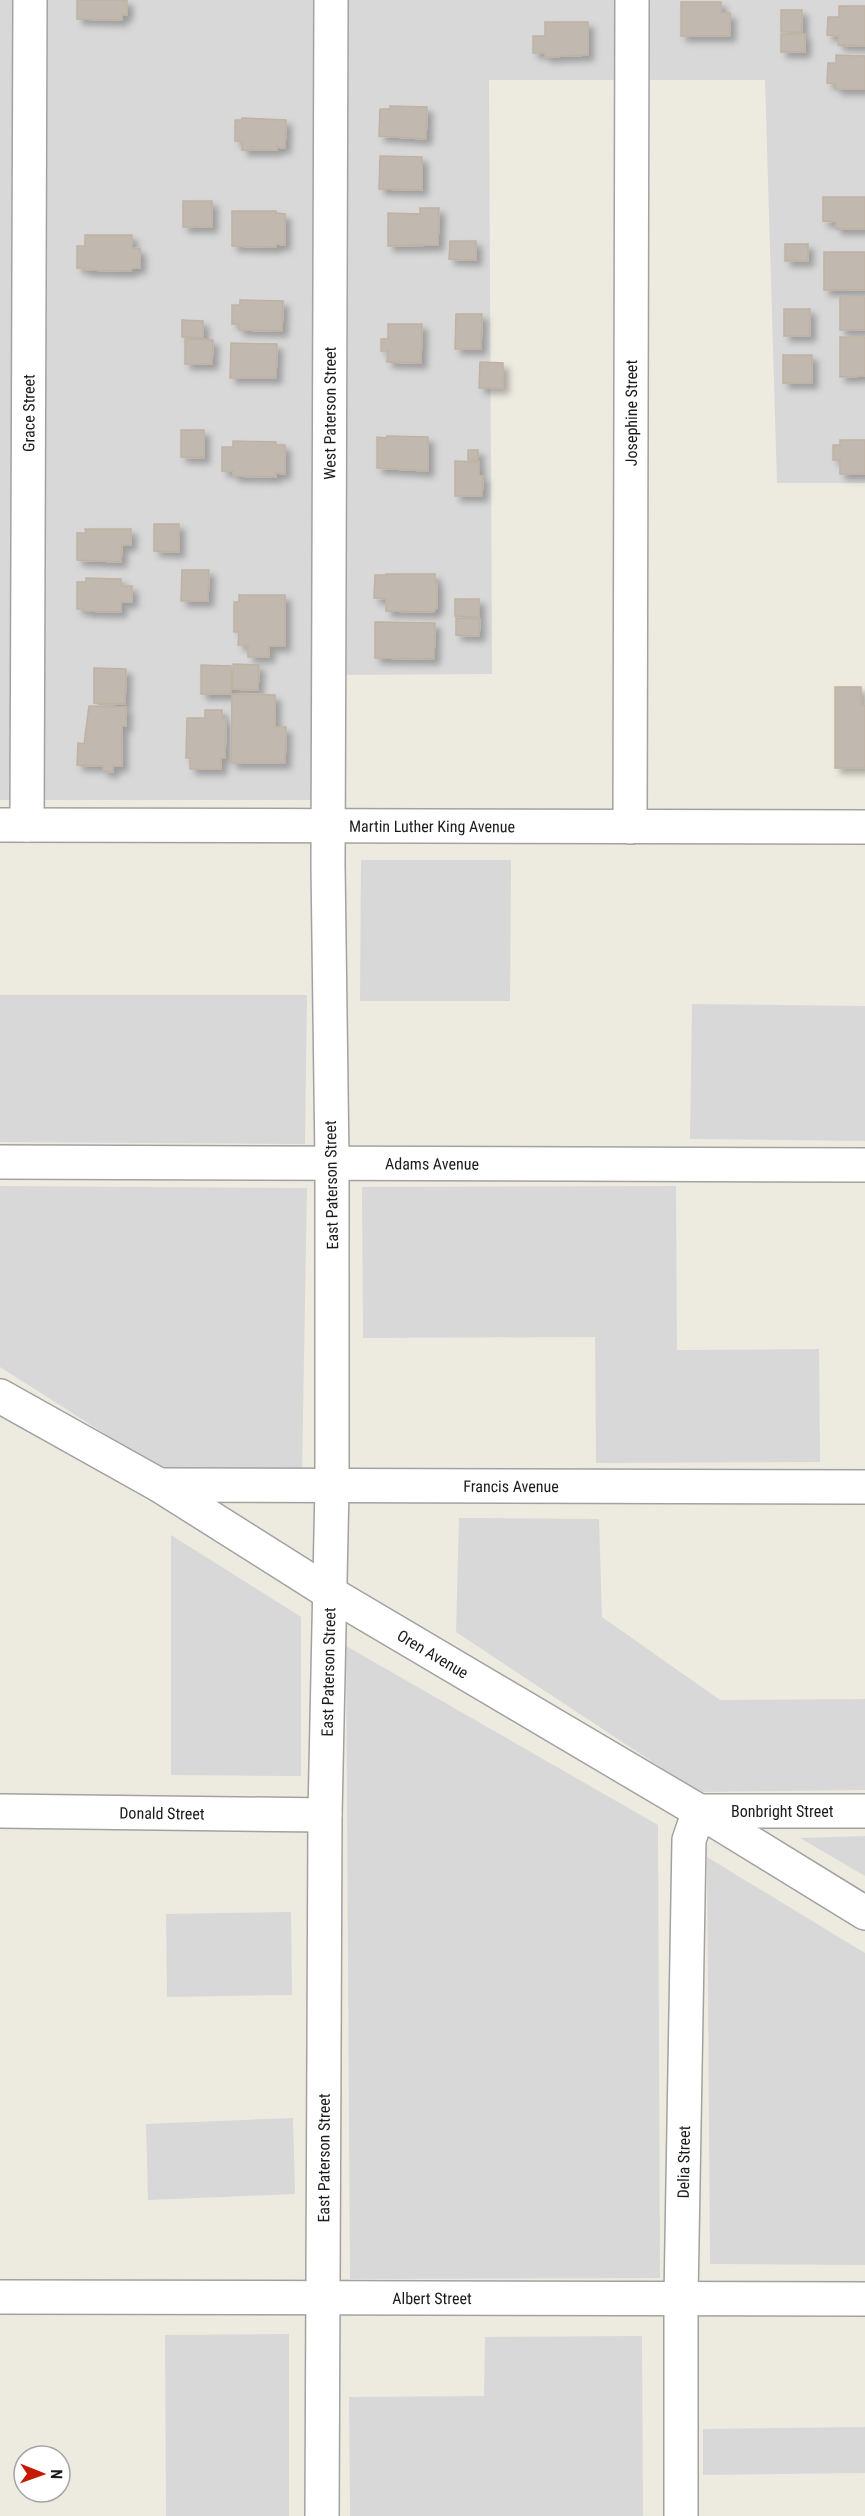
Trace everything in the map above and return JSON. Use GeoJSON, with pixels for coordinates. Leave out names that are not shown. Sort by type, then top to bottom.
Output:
{"type":"FeatureCollection","features":[{"type":"Feature","properties":{"kind":"street","name":"Grace Street"},"geometry":{"type":"LineString","coordinates":[[14,825],[30,0]]}},
{"type":"Feature","properties":{"kind":"street","name":"West Paterson Street"},"geometry":{"type":"LineString","coordinates":[[328,826],[332,0]]}},
{"type":"Feature","properties":{"kind":"street","name":"Josephine Street"},"geometry":{"type":"LineString","coordinates":[[630,827],[632,0]]}},
{"type":"Feature","properties":{"kind":"street","name":"Martin Luther King Avenue"},"geometry":{"type":"LineString","coordinates":[[14,825],[865,827]]}},
{"type":"Feature","properties":{"kind":"street","name":"East Paterson Street"},"geometry":{"type":"LineString","coordinates":[[322,2516],[325,1815],[332,1486],[332,1162],[328,826]]}},
{"type":"Feature","properties":{"kind":"street","name":"Adams Avenue"},"geometry":{"type":"LineString","coordinates":[[0,1162],[865,1165]]}},
{"type":"Feature","properties":{"kind":"street","name":"Oren Avenue"},"geometry":{"type":"LineString","coordinates":[[0,1396],[159,1485],[330,1593],[699,1811],[865,1913]]}},
{"type":"Feature","properties":{"kind":"street","name":"Francis Avenue"},"geometry":{"type":"LineString","coordinates":[[159,1485],[865,1486]]}},
{"type":"Feature","properties":{"kind":"street","name":"Bonbright Street"},"geometry":{"type":"LineString","coordinates":[[699,1811],[865,1811]]}},
{"type":"Feature","properties":{"kind":"street","name":"Delia Street"},"geometry":{"type":"LineString","coordinates":[[681,2516],[681,2298],[689,1840],[699,1811]]}},
{"type":"Feature","properties":{"kind":"street","name":"Donald Street"},"geometry":{"type":"LineString","coordinates":[[0,1812],[325,1815]]}},
{"type":"Feature","properties":{"kind":"street","name":"Albert Street"},"geometry":{"type":"LineString","coordinates":[[0,2296],[865,2299]]}},
{"type":"Feature","properties":{"kind":"shaded area"},"geometry":{"type":"Polygon","coordinates":[[[0,0],[865,0],[865,483],[777,483],[765,80],[489,80],[492,674],[342,675],[341,800],[0,800],[0,0]]]}},
{"type":"Feature","properties":{"kind":"shaded area"},"geometry":{"type":"Polygon","coordinates":[[[361,860],[511,860],[510,1001],[360,1001],[361,860]]]}},
{"type":"Feature","properties":{"kind":"shaded area"},"geometry":{"type":"Polygon","coordinates":[[[0,995],[307,995],[305,1144],[0,1142],[0,995]]]}},
{"type":"Feature","properties":{"kind":"shaded area"},"geometry":{"type":"Polygon","coordinates":[[[692,1004],[865,1006],[865,1141],[690,1139],[692,1004]]]}},
{"type":"Feature","properties":{"kind":"shaded area"},"geometry":{"type":"Polygon","coordinates":[[[0,1186],[307,1188],[302,1472],[168,1474],[0,1367],[0,1186]]]}},
{"type":"Feature","properties":{"kind":"shaded area"},"geometry":{"type":"Polygon","coordinates":[[[676,1186],[677,1350],[819,1349],[820,1462],[596,1463],[595,1337],[363,1338],[362,1187],[676,1186]]]}},
{"type":"Feature","properties":{"kind":"shaded area"},"geometry":{"type":"Polygon","coordinates":[[[459,1518],[599,1519],[602,1617],[720,1700],[865,1699],[865,1790],[698,1792],[456,1632],[459,1518]]]}},
{"type":"Feature","properties":{"kind":"shaded area"},"geometry":{"type":"Polygon","coordinates":[[[171,1535],[301,1617],[301,1776],[171,1775],[171,1535]]]}},
{"type":"Feature","properties":{"kind":"shaded area"},"geometry":{"type":"Polygon","coordinates":[[[346,1646],[658,1825],[660,2278],[350,2279],[346,1646]]]}},
{"type":"Feature","properties":{"kind":"shaded area"},"geometry":{"type":"Polygon","coordinates":[[[865,1836],[865,1876],[800,1838],[865,1836]]]}},
{"type":"Feature","properties":{"kind":"shaded area"},"geometry":{"type":"Polygon","coordinates":[[[707,1857],[865,1953],[865,2265],[710,2264],[707,1857]]]}},
{"type":"Feature","properties":{"kind":"shaded area"},"geometry":{"type":"Polygon","coordinates":[[[291,1912],[292,1995],[167,1997],[166,1914],[291,1912]]]}},
{"type":"Feature","properties":{"kind":"shaded area"},"geometry":{"type":"Polygon","coordinates":[[[293,2118],[295,2194],[148,2200],[146,2124],[293,2118]]]}},
{"type":"Feature","properties":{"kind":"shaded area"},"geometry":{"type":"Polygon","coordinates":[[[289,2334],[289,2516],[166,2516],[165,2335],[289,2334]]]}},
{"type":"Feature","properties":{"kind":"shaded area"},"geometry":{"type":"Polygon","coordinates":[[[642,2336],[643,2516],[350,2516],[349,2397],[484,2396],[485,2337],[642,2336]]]}},
{"type":"Feature","properties":{"kind":"shaded area"},"geometry":{"type":"Polygon","coordinates":[[[865,2427],[865,2473],[703,2475],[703,2429],[865,2427]]]}},
{"type":"Feature","properties":{"kind":"building"},"geometry":{"type":"Polygon","coordinates":[[[77,0],[127,0],[127,15],[122,15],[122,20],[77,19],[77,0]]]}},
{"type":"Feature","properties":{"kind":"building"},"geometry":{"type":"Polygon","coordinates":[[[681,2],[721,2],[721,13],[730,13],[730,36],[681,36],[681,2]]]}},
{"type":"Feature","properties":{"kind":"building"},"geometry":{"type":"Polygon","coordinates":[[[839,6],[865,6],[865,46],[838,45],[838,36],[827,35],[828,17],[839,17],[839,6]]]}},
{"type":"Feature","properties":{"kind":"building"},"geometry":{"type":"Polygon","coordinates":[[[781,10],[802,10],[802,32],[781,32],[781,10]]]}},
{"type":"Feature","properties":{"kind":"building"},"geometry":{"type":"Polygon","coordinates":[[[545,22],[588,22],[588,55],[545,57],[545,53],[533,53],[533,36],[545,36],[545,22]]]}},
{"type":"Feature","properties":{"kind":"building"},"geometry":{"type":"Polygon","coordinates":[[[781,34],[805,34],[805,52],[781,52],[781,34]]]}},
{"type":"Feature","properties":{"kind":"building"},"geometry":{"type":"Polygon","coordinates":[[[836,55],[865,56],[865,89],[836,89],[836,84],[827,83],[828,63],[836,63],[836,55]]]}},
{"type":"Feature","properties":{"kind":"building"},"geometry":{"type":"Polygon","coordinates":[[[390,106],[427,107],[426,139],[379,136],[380,109],[390,109],[390,106]]]}},
{"type":"Feature","properties":{"kind":"building"},"geometry":{"type":"Polygon","coordinates":[[[242,118],[286,120],[285,148],[242,150],[242,141],[235,141],[235,120],[242,120],[242,118]]]}},
{"type":"Feature","properties":{"kind":"building"},"geometry":{"type":"Polygon","coordinates":[[[380,156],[422,157],[422,190],[379,189],[380,156]]]}},
{"type":"Feature","properties":{"kind":"building"},"geometry":{"type":"Polygon","coordinates":[[[823,197],[865,197],[865,229],[836,229],[836,222],[823,221],[823,197]]]}},
{"type":"Feature","properties":{"kind":"building"},"geometry":{"type":"Polygon","coordinates":[[[183,201],[212,201],[212,227],[183,227],[183,201]]]}},
{"type":"Feature","properties":{"kind":"building"},"geometry":{"type":"Polygon","coordinates":[[[420,208],[439,208],[438,245],[388,246],[388,213],[420,214],[420,208]]]}},
{"type":"Feature","properties":{"kind":"building"},"geometry":{"type":"Polygon","coordinates":[[[232,211],[276,211],[276,213],[285,214],[285,245],[276,244],[276,247],[232,246],[232,211]]]}},
{"type":"Feature","properties":{"kind":"building"},"geometry":{"type":"Polygon","coordinates":[[[85,235],[132,235],[132,248],[140,249],[140,268],[132,268],[131,271],[77,268],[77,246],[85,246],[85,235]]]}},
{"type":"Feature","properties":{"kind":"building"},"geometry":{"type":"Polygon","coordinates":[[[450,241],[476,241],[476,260],[449,259],[450,241]]]}},
{"type":"Feature","properties":{"kind":"building"},"geometry":{"type":"Polygon","coordinates":[[[785,244],[808,244],[808,261],[785,261],[785,244]]]}},
{"type":"Feature","properties":{"kind":"building"},"geometry":{"type":"Polygon","coordinates":[[[824,252],[865,252],[865,290],[824,290],[824,252]]]}},
{"type":"Feature","properties":{"kind":"building"},"geometry":{"type":"Polygon","coordinates":[[[840,297],[865,297],[865,330],[840,330],[840,297]]]}},
{"type":"Feature","properties":{"kind":"building"},"geometry":{"type":"Polygon","coordinates":[[[240,300],[283,301],[282,331],[239,330],[239,324],[232,324],[232,305],[240,305],[240,300]]]}},
{"type":"Feature","properties":{"kind":"building"},"geometry":{"type":"Polygon","coordinates":[[[784,309],[810,309],[810,336],[784,336],[784,309]]]}},
{"type":"Feature","properties":{"kind":"building"},"geometry":{"type":"Polygon","coordinates":[[[456,314],[482,314],[481,349],[455,349],[456,314]]]}},
{"type":"Feature","properties":{"kind":"building"},"geometry":{"type":"Polygon","coordinates":[[[182,320],[203,321],[203,338],[182,337],[182,320]]]}},
{"type":"Feature","properties":{"kind":"building"},"geometry":{"type":"Polygon","coordinates":[[[388,324],[422,324],[421,363],[387,362],[388,351],[381,351],[381,339],[388,339],[388,324]]]}},
{"type":"Feature","properties":{"kind":"building"},"geometry":{"type":"Polygon","coordinates":[[[840,337],[865,337],[865,376],[840,377],[840,337]]]}},
{"type":"Feature","properties":{"kind":"building"},"geometry":{"type":"Polygon","coordinates":[[[185,339],[213,340],[212,364],[185,364],[185,339]]]}},
{"type":"Feature","properties":{"kind":"building"},"geometry":{"type":"Polygon","coordinates":[[[231,343],[277,344],[276,378],[230,378],[231,343]]]}},
{"type":"Feature","properties":{"kind":"building"},"geometry":{"type":"Polygon","coordinates":[[[783,355],[812,355],[812,383],[783,383],[783,355]]]}},
{"type":"Feature","properties":{"kind":"building"},"geometry":{"type":"Polygon","coordinates":[[[480,362],[503,363],[503,388],[479,388],[480,362]]]}},
{"type":"Feature","properties":{"kind":"building"},"geometry":{"type":"Polygon","coordinates":[[[181,430],[204,430],[204,458],[181,457],[181,430]]]}},
{"type":"Feature","properties":{"kind":"building"},"geometry":{"type":"Polygon","coordinates":[[[387,436],[428,437],[428,471],[377,468],[377,437],[387,438],[387,436]]]}},
{"type":"Feature","properties":{"kind":"building"},"geometry":{"type":"Polygon","coordinates":[[[840,440],[865,440],[865,474],[840,474],[840,460],[833,460],[833,445],[840,445],[840,440]]]}},
{"type":"Feature","properties":{"kind":"building"},"geometry":{"type":"Polygon","coordinates":[[[233,441],[276,442],[276,445],[285,445],[285,474],[276,473],[276,477],[233,476],[233,471],[222,471],[222,447],[233,447],[233,441]]]}},
{"type":"Feature","properties":{"kind":"building"},"geometry":{"type":"Polygon","coordinates":[[[468,450],[478,450],[478,460],[468,460],[468,450]]]}},
{"type":"Feature","properties":{"kind":"building"},"geometry":{"type":"Polygon","coordinates":[[[455,461],[479,462],[479,476],[483,476],[482,496],[455,496],[455,461]]]}},
{"type":"Feature","properties":{"kind":"building"},"geometry":{"type":"Polygon","coordinates":[[[154,524],[179,524],[179,552],[154,551],[154,524]]]}},
{"type":"Feature","properties":{"kind":"building"},"geometry":{"type":"Polygon","coordinates":[[[85,529],[131,529],[131,545],[122,545],[121,562],[77,560],[77,533],[86,533],[85,529]]]}},
{"type":"Feature","properties":{"kind":"building"},"geometry":{"type":"Polygon","coordinates":[[[182,570],[209,570],[208,601],[181,601],[182,570]]]}},
{"type":"Feature","properties":{"kind":"building"},"geometry":{"type":"Polygon","coordinates":[[[435,574],[437,608],[434,612],[386,611],[386,599],[374,598],[375,575],[435,574]]]}},
{"type":"Feature","properties":{"kind":"building"},"geometry":{"type":"Polygon","coordinates":[[[86,578],[121,579],[121,586],[132,586],[132,602],[121,602],[121,612],[77,609],[77,582],[86,582],[86,578]]]}},
{"type":"Feature","properties":{"kind":"building"},"geometry":{"type":"Polygon","coordinates":[[[239,595],[285,595],[285,646],[269,646],[269,657],[248,657],[248,645],[238,645],[239,632],[234,632],[234,602],[239,602],[239,595]]]}},
{"type":"Feature","properties":{"kind":"building"},"geometry":{"type":"Polygon","coordinates":[[[455,599],[479,599],[479,617],[455,616],[455,599]]]}},
{"type":"Feature","properties":{"kind":"building"},"geometry":{"type":"Polygon","coordinates":[[[456,618],[480,619],[479,636],[456,635],[456,618]]]}},
{"type":"Feature","properties":{"kind":"building"},"geometry":{"type":"Polygon","coordinates":[[[375,622],[435,623],[434,659],[375,658],[375,622]]]}},
{"type":"Feature","properties":{"kind":"building"},"geometry":{"type":"Polygon","coordinates":[[[233,664],[259,665],[258,690],[233,689],[233,664]]]}},
{"type":"Feature","properties":{"kind":"building"},"geometry":{"type":"Polygon","coordinates":[[[201,665],[231,666],[231,694],[201,694],[201,665]]]}},
{"type":"Feature","properties":{"kind":"building"},"geometry":{"type":"Polygon","coordinates":[[[94,668],[126,669],[125,704],[94,703],[94,668]]]}},
{"type":"Feature","properties":{"kind":"building"},"geometry":{"type":"Polygon","coordinates":[[[835,687],[861,687],[861,705],[865,705],[865,768],[835,768],[835,687]]]}},
{"type":"Feature","properties":{"kind":"building"},"geometry":{"type":"Polygon","coordinates":[[[232,694],[275,695],[275,727],[286,727],[285,763],[231,763],[232,694]]]}},
{"type":"Feature","properties":{"kind":"building"},"geometry":{"type":"Polygon","coordinates":[[[89,706],[126,707],[126,726],[122,726],[122,766],[113,766],[113,772],[103,771],[103,766],[77,765],[78,743],[84,744],[89,706]]]}},
{"type":"Feature","properties":{"kind":"building"},"geometry":{"type":"Polygon","coordinates":[[[205,710],[222,710],[222,719],[226,719],[225,758],[221,758],[221,769],[190,769],[190,758],[186,758],[187,718],[205,718],[205,710]]]}}]}
